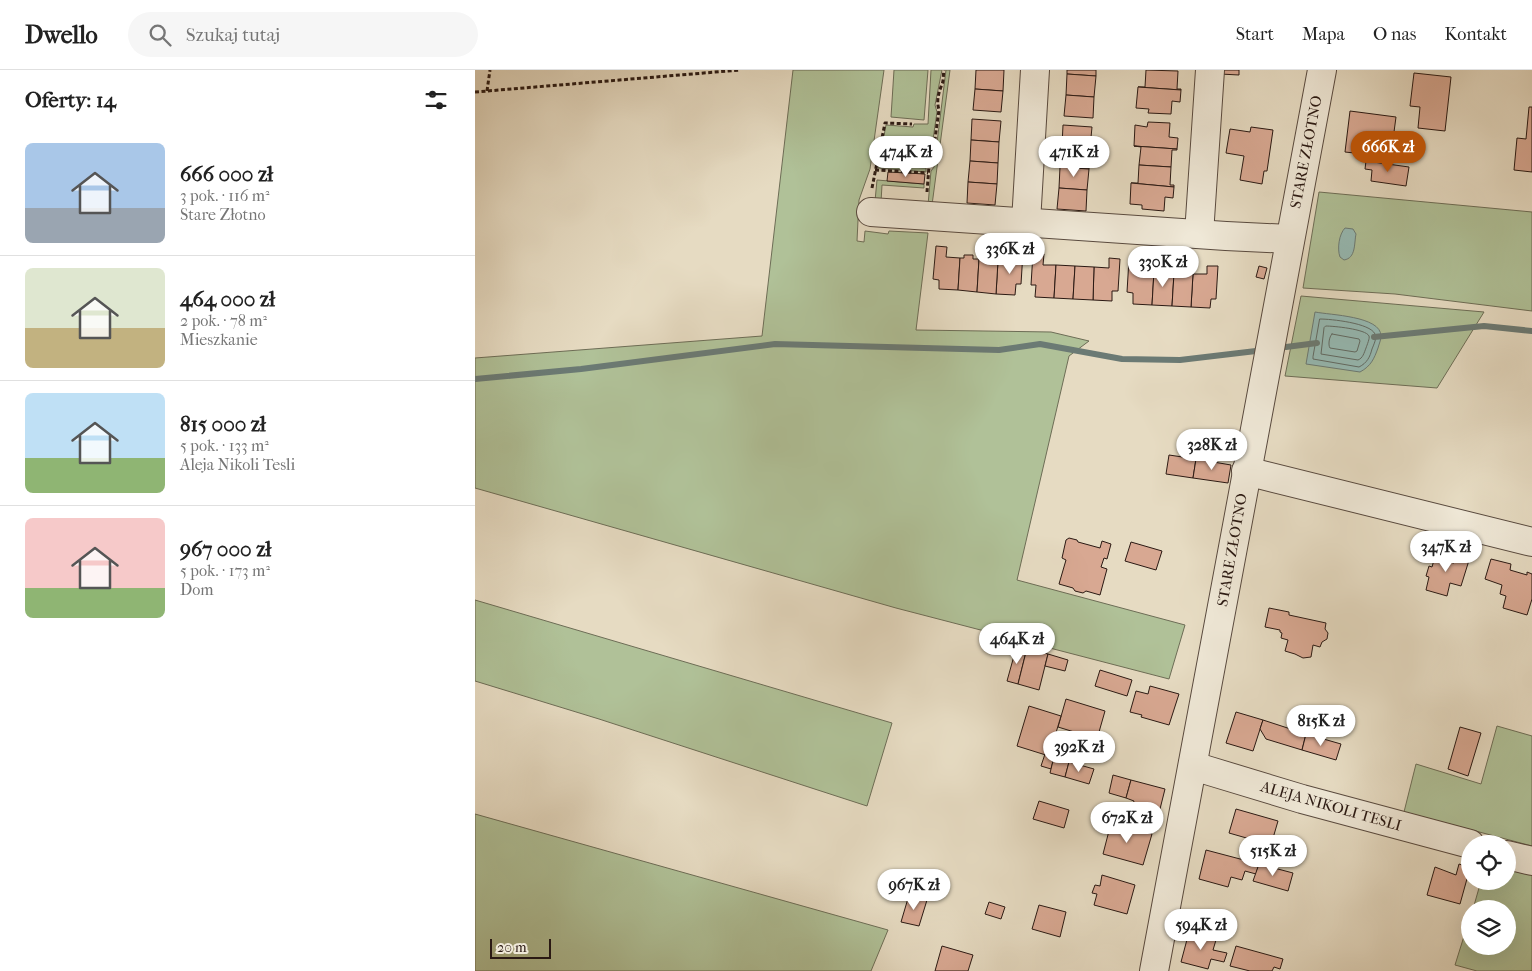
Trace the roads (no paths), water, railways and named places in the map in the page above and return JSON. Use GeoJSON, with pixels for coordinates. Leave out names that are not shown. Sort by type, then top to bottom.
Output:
{"type":"FeatureCollection","features":[{"type":"Feature","properties":{"kind":"street"},"geometry":{"type":"LineString","coordinates":[[1026,222],[1035,70]]}},
{"type":"Feature","properties":{"kind":"street"},"geometry":{"type":"LineString","coordinates":[[1199,234],[1210,70]]}},
{"type":"Feature","properties":{"kind":"street","name":"STARE ZŁOTNO"},"geometry":{"type":"LineString","coordinates":[[1154,971],[1322,70]]}},
{"type":"Feature","properties":{"kind":"street"},"geometry":{"type":"LineString","coordinates":[[871,212],[1290,239]]}},
{"type":"Feature","properties":{"kind":"street"},"geometry":{"type":"LineString","coordinates":[[1246,471],[1532,542]]}},
{"type":"Feature","properties":{"kind":"street","name":"ALEJA NIKOLI TESLI"},"geometry":{"type":"LineString","coordinates":[[1193,764],[1203,769],[1302,798],[1461,842]]}},
{"type":"Feature","properties":{"kind":"street"},"geometry":{"type":"LineString","coordinates":[[1516,857],[1532,861]]}},
{"type":"Feature","properties":{"kind":"water"},"geometry":{"type":"Polygon","coordinates":[[[1345,228],[1353,229],[1356,234],[1353,254],[1344,260],[1340,257],[1339,246],[1341,234],[1345,228]]]}},
{"type":"Feature","properties":{"kind":"water"},"geometry":{"type":"Polygon","coordinates":[[[1315,312],[1364,320],[1379,329],[1381,336],[1378,348],[1367,367],[1360,372],[1306,364],[1315,312]]]}},
{"type":"Feature","properties":{"kind":"waterway"},"geometry":{"type":"LineString","coordinates":[[1374,337],[1484,326],[1532,331]]}},
{"type":"Feature","properties":{"kind":"waterway"},"geometry":{"type":"LineString","coordinates":[[1286,347],[1317,343]]}},
{"type":"Feature","properties":{"kind":"waterway"},"geometry":{"type":"LineString","coordinates":[[475,379],[581,369],[775,344],[999,350],[1040,344],[1122,359],[1180,360],[1256,351]]}}]}
